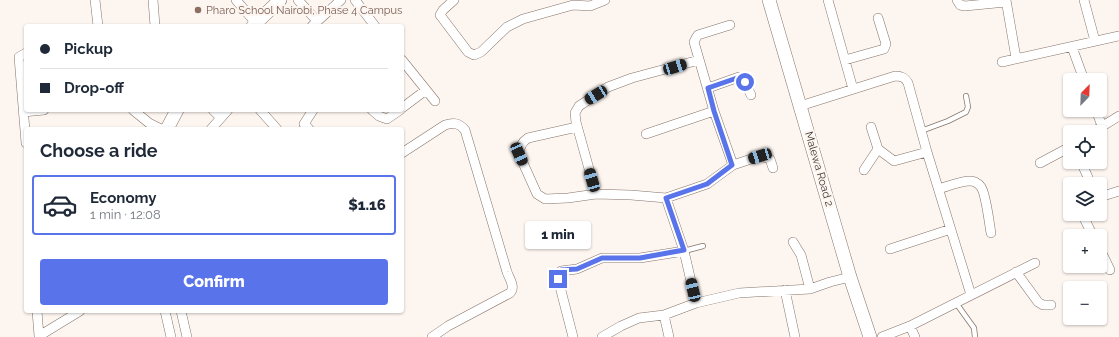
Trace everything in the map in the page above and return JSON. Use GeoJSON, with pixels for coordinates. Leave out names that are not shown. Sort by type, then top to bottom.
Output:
{"type":"FeatureCollection","features":[{"type":"Feature","properties":{"kind":"main road"},"geometry":{"type":"LineString","coordinates":[[255,24],[280,0]]}},
{"type":"Feature","properties":{"kind":"main road","name":"Malewa Road 2"},"geometry":{"type":"LineString","coordinates":[[769,0],[850,277],[870,337]]}},
{"type":"Feature","properties":{"kind":"main road"},"geometry":{"type":"LineString","coordinates":[[168,127],[176,112]]}},
{"type":"Feature","properties":{"kind":"street"},"geometry":{"type":"LineString","coordinates":[[95,0],[98,24]]}},
{"type":"Feature","properties":{"kind":"street"},"geometry":{"type":"LineString","coordinates":[[154,0],[154,24]]}},
{"type":"Feature","properties":{"kind":"street"},"geometry":{"type":"LineString","coordinates":[[236,0],[255,24]]}},
{"type":"Feature","properties":{"kind":"street"},"geometry":{"type":"LineString","coordinates":[[298,0],[315,23],[341,0]]}},
{"type":"Feature","properties":{"kind":"street"},"geometry":{"type":"LineString","coordinates":[[355,0],[373,24]]}},
{"type":"Feature","properties":{"kind":"street"},"geometry":{"type":"LineString","coordinates":[[454,0],[443,10],[440,15],[468,52],[474,55],[481,52],[507,27],[524,19],[572,3],[590,6],[606,0]]}},
{"type":"Feature","properties":{"kind":"street"},"geometry":{"type":"LineString","coordinates":[[828,0],[853,89]]}},
{"type":"Feature","properties":{"kind":"street"},"geometry":{"type":"LineString","coordinates":[[957,0],[960,5],[965,6],[1006,1],[1016,58]]}},
{"type":"Feature","properties":{"kind":"street"},"geometry":{"type":"LineString","coordinates":[[1084,0],[1095,41]]}},
{"type":"Feature","properties":{"kind":"street"},"geometry":{"type":"LineString","coordinates":[[845,60],[884,48],[886,46],[878,18]]}},
{"type":"Feature","properties":{"kind":"street"},"geometry":{"type":"LineString","coordinates":[[730,25],[698,35],[694,42],[698,60],[732,165]]}},
{"type":"Feature","properties":{"kind":"street"},"geometry":{"type":"LineString","coordinates":[[1002,62],[1119,36]]}},
{"type":"Feature","properties":{"kind":"street"},"geometry":{"type":"LineString","coordinates":[[1072,47],[1081,73]]}},
{"type":"Feature","properties":{"kind":"street"},"geometry":{"type":"LineString","coordinates":[[24,54],[19,57],[24,127]]}},
{"type":"Feature","properties":{"kind":"street"},"geometry":{"type":"LineString","coordinates":[[596,194],[577,127],[575,113],[579,106],[608,87],[632,78],[698,60]]}},
{"type":"Feature","properties":{"kind":"street"},"geometry":{"type":"LineString","coordinates":[[404,62],[436,102]]}},
{"type":"Feature","properties":{"kind":"street"},"geometry":{"type":"LineString","coordinates":[[800,106],[895,76],[906,78],[910,87],[927,152],[971,295]]}},
{"type":"Feature","properties":{"kind":"street"},"geometry":{"type":"LineString","coordinates":[[708,88],[739,77],[744,80],[751,95]]}},
{"type":"Feature","properties":{"kind":"street"},"geometry":{"type":"LineString","coordinates":[[404,107],[426,90]]}},
{"type":"Feature","properties":{"kind":"street"},"geometry":{"type":"LineString","coordinates":[[646,134],[714,111]]}},
{"type":"Feature","properties":{"kind":"street"},"geometry":{"type":"LineString","coordinates":[[136,112],[157,127]]}},
{"type":"Feature","properties":{"kind":"street"},"geometry":{"type":"LineString","coordinates":[[215,112],[220,117]]}},
{"type":"Feature","properties":{"kind":"street"},"geometry":{"type":"LineString","coordinates":[[213,127],[220,117],[226,112]]}},
{"type":"Feature","properties":{"kind":"street"},"geometry":{"type":"LineString","coordinates":[[262,112],[275,127]]}},
{"type":"Feature","properties":{"kind":"street"},"geometry":{"type":"LineString","coordinates":[[307,127],[304,124],[312,112]]}},
{"type":"Feature","properties":{"kind":"street"},"geometry":{"type":"LineString","coordinates":[[374,112],[379,116],[387,119],[397,112]]}},
{"type":"Feature","properties":{"kind":"street"},"geometry":{"type":"LineString","coordinates":[[1104,125],[1119,116]]}},
{"type":"Feature","properties":{"kind":"street"},"geometry":{"type":"LineString","coordinates":[[404,152],[445,125],[451,123],[461,125],[465,130],[513,288],[513,291],[510,293],[448,326],[432,337]]}},
{"type":"Feature","properties":{"kind":"street"},"geometry":{"type":"LineString","coordinates":[[577,127],[528,138],[523,142],[519,154],[537,194],[540,197],[568,198],[596,194],[666,198],[707,184],[732,165],[760,156],[770,159],[773,168]]}},
{"type":"Feature","properties":{"kind":"street"},"geometry":{"type":"LineString","coordinates":[[871,127],[878,149],[894,161],[927,152]]}},
{"type":"Feature","properties":{"kind":"street"},"geometry":{"type":"LineString","coordinates":[[864,170],[878,149]]}},
{"type":"Feature","properties":{"kind":"street"},"geometry":{"type":"LineString","coordinates":[[1040,163],[1063,151]]}},
{"type":"Feature","properties":{"kind":"street"},"geometry":{"type":"LineString","coordinates":[[939,189],[971,181],[976,182],[981,187],[983,193],[991,233]]}},
{"type":"Feature","properties":{"kind":"street"},"geometry":{"type":"LineString","coordinates":[[1107,195],[1119,191]]}},
{"type":"Feature","properties":{"kind":"street"},"geometry":{"type":"LineString","coordinates":[[666,198],[684,250],[696,303]]}},
{"type":"Feature","properties":{"kind":"street"},"geometry":{"type":"LineString","coordinates":[[890,249],[951,229]]}},
{"type":"Feature","properties":{"kind":"street"},"geometry":{"type":"LineString","coordinates":[[793,242],[801,255],[810,289]]}},
{"type":"Feature","properties":{"kind":"street"},"geometry":{"type":"LineString","coordinates":[[573,337],[558,279],[561,270],[577,269],[602,258],[640,258],[684,250]]}},
{"type":"Feature","properties":{"kind":"street"},"geometry":{"type":"LineString","coordinates":[[882,337],[910,326],[1035,263]]}},
{"type":"Feature","properties":{"kind":"street"},"geometry":{"type":"LineString","coordinates":[[1107,264],[1110,270]]}},
{"type":"Feature","properties":{"kind":"street"},"geometry":{"type":"LineString","coordinates":[[1016,272],[1038,302],[1043,305],[1051,305]]}},
{"type":"Feature","properties":{"kind":"street"},"geometry":{"type":"LineString","coordinates":[[602,337],[639,318],[664,315],[696,303],[739,293],[810,289],[850,277]]}},
{"type":"Feature","properties":{"kind":"street"},"geometry":{"type":"LineString","coordinates":[[785,290],[795,337]]}},
{"type":"Feature","properties":{"kind":"street"},"geometry":{"type":"LineString","coordinates":[[37,313],[39,336],[77,313]]}},
{"type":"Feature","properties":{"kind":"street"},"geometry":{"type":"LineString","coordinates":[[165,313],[171,337]]}},
{"type":"Feature","properties":{"kind":"street"},"geometry":{"type":"LineString","coordinates":[[181,313],[187,337]]}},
{"type":"Feature","properties":{"kind":"street"},"geometry":{"type":"LineString","coordinates":[[664,315],[669,337]]}},
{"type":"Feature","properties":{"kind":"street"},"geometry":{"type":"LineString","coordinates":[[910,326],[915,337]]}},
{"type":"Feature","properties":{"kind":"lane"},"geometry":{"type":"LineString","coordinates":[[921,130],[948,121],[966,112],[968,107],[966,96]]}},
{"type":"Feature","properties":{"kind":"lane"},"geometry":{"type":"LineString","coordinates":[[684,250],[703,246]]}},
{"type":"Feature","properties":{"kind":"lane"},"geometry":{"type":"LineString","coordinates":[[956,303],[974,328],[975,337]]}},
{"type":"Feature","properties":{"kind":"place","name":"Pharo School Nairobi, Phase 4 Campus"},"geometry":{"type":"Point","coordinates":[198,10]}},
{"type":"Feature","properties":{"kind":"route"},"geometry":{"type":"LineString","coordinates":[[558,279],[561,270],[566,271],[577,269],[602,258],[640,258],[684,250],[666,198],[707,184],[732,165],[708,88],[739,77],[745,82]]}}]}
